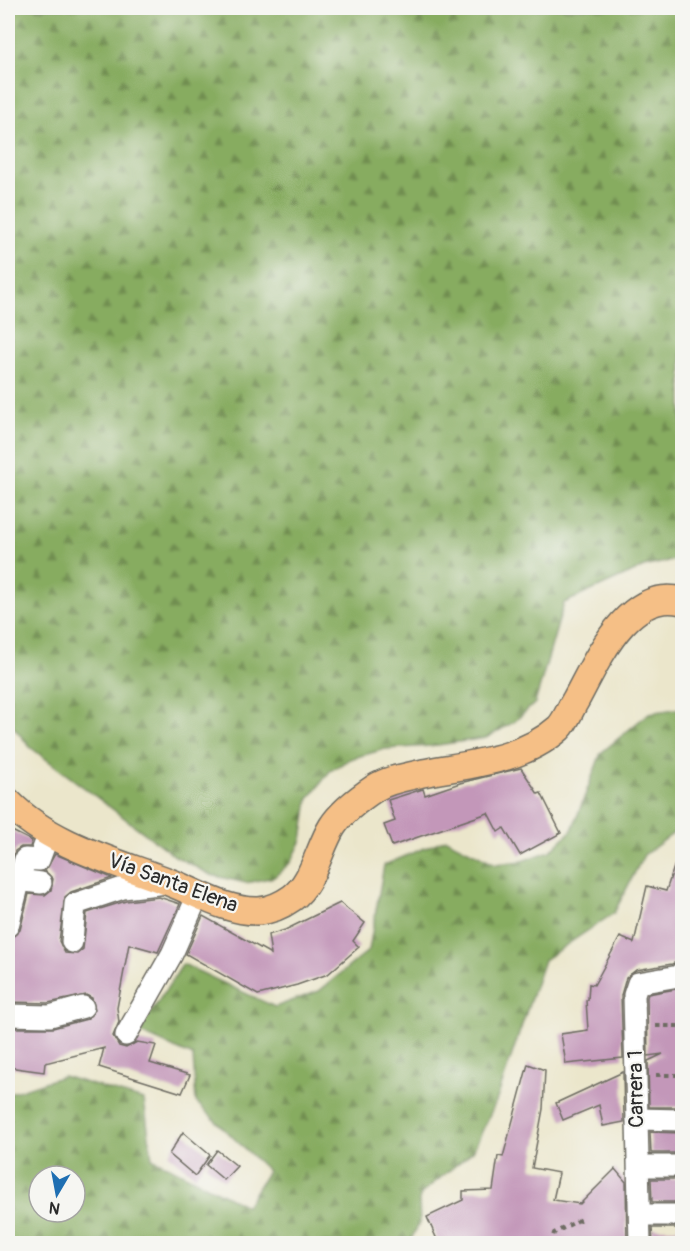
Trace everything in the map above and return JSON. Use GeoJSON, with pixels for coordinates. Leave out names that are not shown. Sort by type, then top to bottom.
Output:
{"type":"FeatureCollection","features":[{"type":"Feature","properties":{"kind":"main road","name":"Vía Santa Elena"},"geometry":{"type":"LineString","coordinates":[[8,802],[49,833],[126,868],[171,882],[198,896],[231,907],[258,911],[275,908],[295,896],[307,879],[332,826],[351,805],[378,786],[398,778],[513,755],[539,742],[561,726],[596,660],[640,606],[660,600],[682,601]]}},
{"type":"Feature","properties":{"kind":"street"},"geometry":{"type":"LineString","coordinates":[[8,926],[25,859],[39,860],[49,833]]}},
{"type":"Feature","properties":{"kind":"street"},"geometry":{"type":"LineString","coordinates":[[18,880],[41,883]]}},
{"type":"Feature","properties":{"kind":"street"},"geometry":{"type":"LineString","coordinates":[[72,942],[75,904],[123,888],[171,882]]}},
{"type":"Feature","properties":{"kind":"street"},"geometry":{"type":"LineString","coordinates":[[126,1035],[172,954],[198,896]]}},
{"type":"Feature","properties":{"kind":"street","name":"Carrera 1"},"geometry":{"type":"LineString","coordinates":[[640,1244],[636,989],[638,982],[681,975]]}},
{"type":"Feature","properties":{"kind":"street"},"geometry":{"type":"LineString","coordinates":[[8,1014],[50,1016],[83,1007]]}},
{"type":"Feature","properties":{"kind":"street"},"geometry":{"type":"LineString","coordinates":[[637,1119],[682,1120]]}},
{"type":"Feature","properties":{"kind":"street"},"geometry":{"type":"LineString","coordinates":[[639,1166],[682,1166]]}},
{"type":"Feature","properties":{"kind":"street"},"geometry":{"type":"LineString","coordinates":[[641,1215],[682,1215]]}},
{"type":"Feature","properties":{"kind":"path"},"geometry":{"type":"LineString","coordinates":[[551,1244],[554,1233],[583,1218]]}},
{"type":"Feature","properties":{"kind":"green space"},"geometry":{"type":"Polygon","coordinates":[[[8,8],[682,8],[682,558],[644,567],[564,603],[535,703],[514,722],[486,738],[431,746],[385,749],[350,759],[330,771],[308,800],[302,840],[291,862],[274,877],[246,883],[211,875],[175,856],[30,747],[8,720],[8,8]]]}},
{"type":"Feature","properties":{"kind":"green space"},"geometry":{"type":"Polygon","coordinates":[[[682,708],[682,827],[644,855],[614,913],[544,960],[497,1099],[473,1151],[422,1193],[419,1200],[420,1222],[409,1243],[8,1243],[8,1094],[63,1076],[144,1100],[152,1158],[246,1206],[268,1171],[196,1102],[193,1056],[138,1032],[183,964],[275,1007],[319,991],[369,950],[384,865],[446,839],[496,864],[522,861],[550,851],[572,830],[601,753],[649,713],[682,708]]]}},
{"type":"Feature","properties":{"kind":"building"},"geometry":{"type":"Polygon","coordinates":[[[521,768],[538,794],[541,793],[561,833],[520,855],[504,828],[498,832],[488,813],[392,846],[384,825],[395,821],[388,800],[423,789],[425,795],[460,783],[521,768]]]}},
{"type":"Feature","properties":{"kind":"building"},"geometry":{"type":"Polygon","coordinates":[[[8,829],[32,841],[30,847],[21,847],[15,851],[8,873],[8,829]]]}},
{"type":"Feature","properties":{"kind":"building"},"geometry":{"type":"Polygon","coordinates":[[[679,852],[682,853],[682,959],[672,964],[636,970],[626,978],[621,995],[623,1058],[566,1064],[561,1034],[588,1030],[586,1000],[588,1000],[589,984],[594,985],[620,937],[634,943],[647,886],[666,891],[679,852]]]}},
{"type":"Feature","properties":{"kind":"building"},"geometry":{"type":"Polygon","coordinates":[[[55,854],[112,878],[71,892],[65,897],[59,941],[65,953],[77,954],[83,949],[87,913],[126,901],[159,897],[180,904],[158,952],[129,944],[117,1008],[119,1022],[113,1036],[119,1046],[126,1048],[137,1042],[156,1045],[150,1063],[190,1075],[182,1093],[99,1067],[104,1048],[45,1063],[44,1072],[8,1067],[8,1028],[53,1028],[87,1019],[95,1010],[92,998],[86,995],[48,1003],[8,1002],[8,940],[20,930],[29,894],[45,895],[51,890],[53,879],[45,871],[55,854]]]}},
{"type":"Feature","properties":{"kind":"building"},"geometry":{"type":"Polygon","coordinates":[[[340,903],[365,923],[353,941],[359,947],[328,974],[297,985],[258,995],[186,954],[203,916],[271,954],[268,935],[285,930],[340,903]]]}},
{"type":"Feature","properties":{"kind":"building"},"geometry":{"type":"Polygon","coordinates":[[[682,988],[682,1107],[649,1107],[648,1061],[663,1054],[648,1056],[647,997],[648,994],[682,988]]]}},
{"type":"Feature","properties":{"kind":"building"},"geometry":{"type":"Polygon","coordinates":[[[528,1064],[545,1070],[543,1109],[532,1168],[559,1173],[553,1200],[580,1204],[615,1169],[626,1182],[627,1244],[439,1244],[427,1217],[463,1200],[463,1191],[493,1190],[498,1156],[503,1157],[528,1064]]]}},
{"type":"Feature","properties":{"kind":"building"},"geometry":{"type":"Polygon","coordinates":[[[623,1072],[624,1122],[603,1126],[599,1105],[563,1120],[556,1103],[623,1072]]]}},
{"type":"Feature","properties":{"kind":"building"},"geometry":{"type":"Polygon","coordinates":[[[183,1132],[210,1155],[195,1176],[169,1154],[183,1132]]]}},
{"type":"Feature","properties":{"kind":"building"},"geometry":{"type":"Polygon","coordinates":[[[650,1132],[682,1133],[682,1153],[651,1153],[650,1132]]]}},
{"type":"Feature","properties":{"kind":"building"},"geometry":{"type":"Polygon","coordinates":[[[217,1150],[237,1166],[224,1180],[206,1165],[217,1150]]]}},
{"type":"Feature","properties":{"kind":"building"},"geometry":{"type":"Polygon","coordinates":[[[651,1179],[682,1179],[682,1202],[652,1202],[651,1179]]]}},
{"type":"Feature","properties":{"kind":"building"},"geometry":{"type":"Polygon","coordinates":[[[652,1228],[682,1228],[682,1244],[653,1244],[652,1228]]]}}]}
